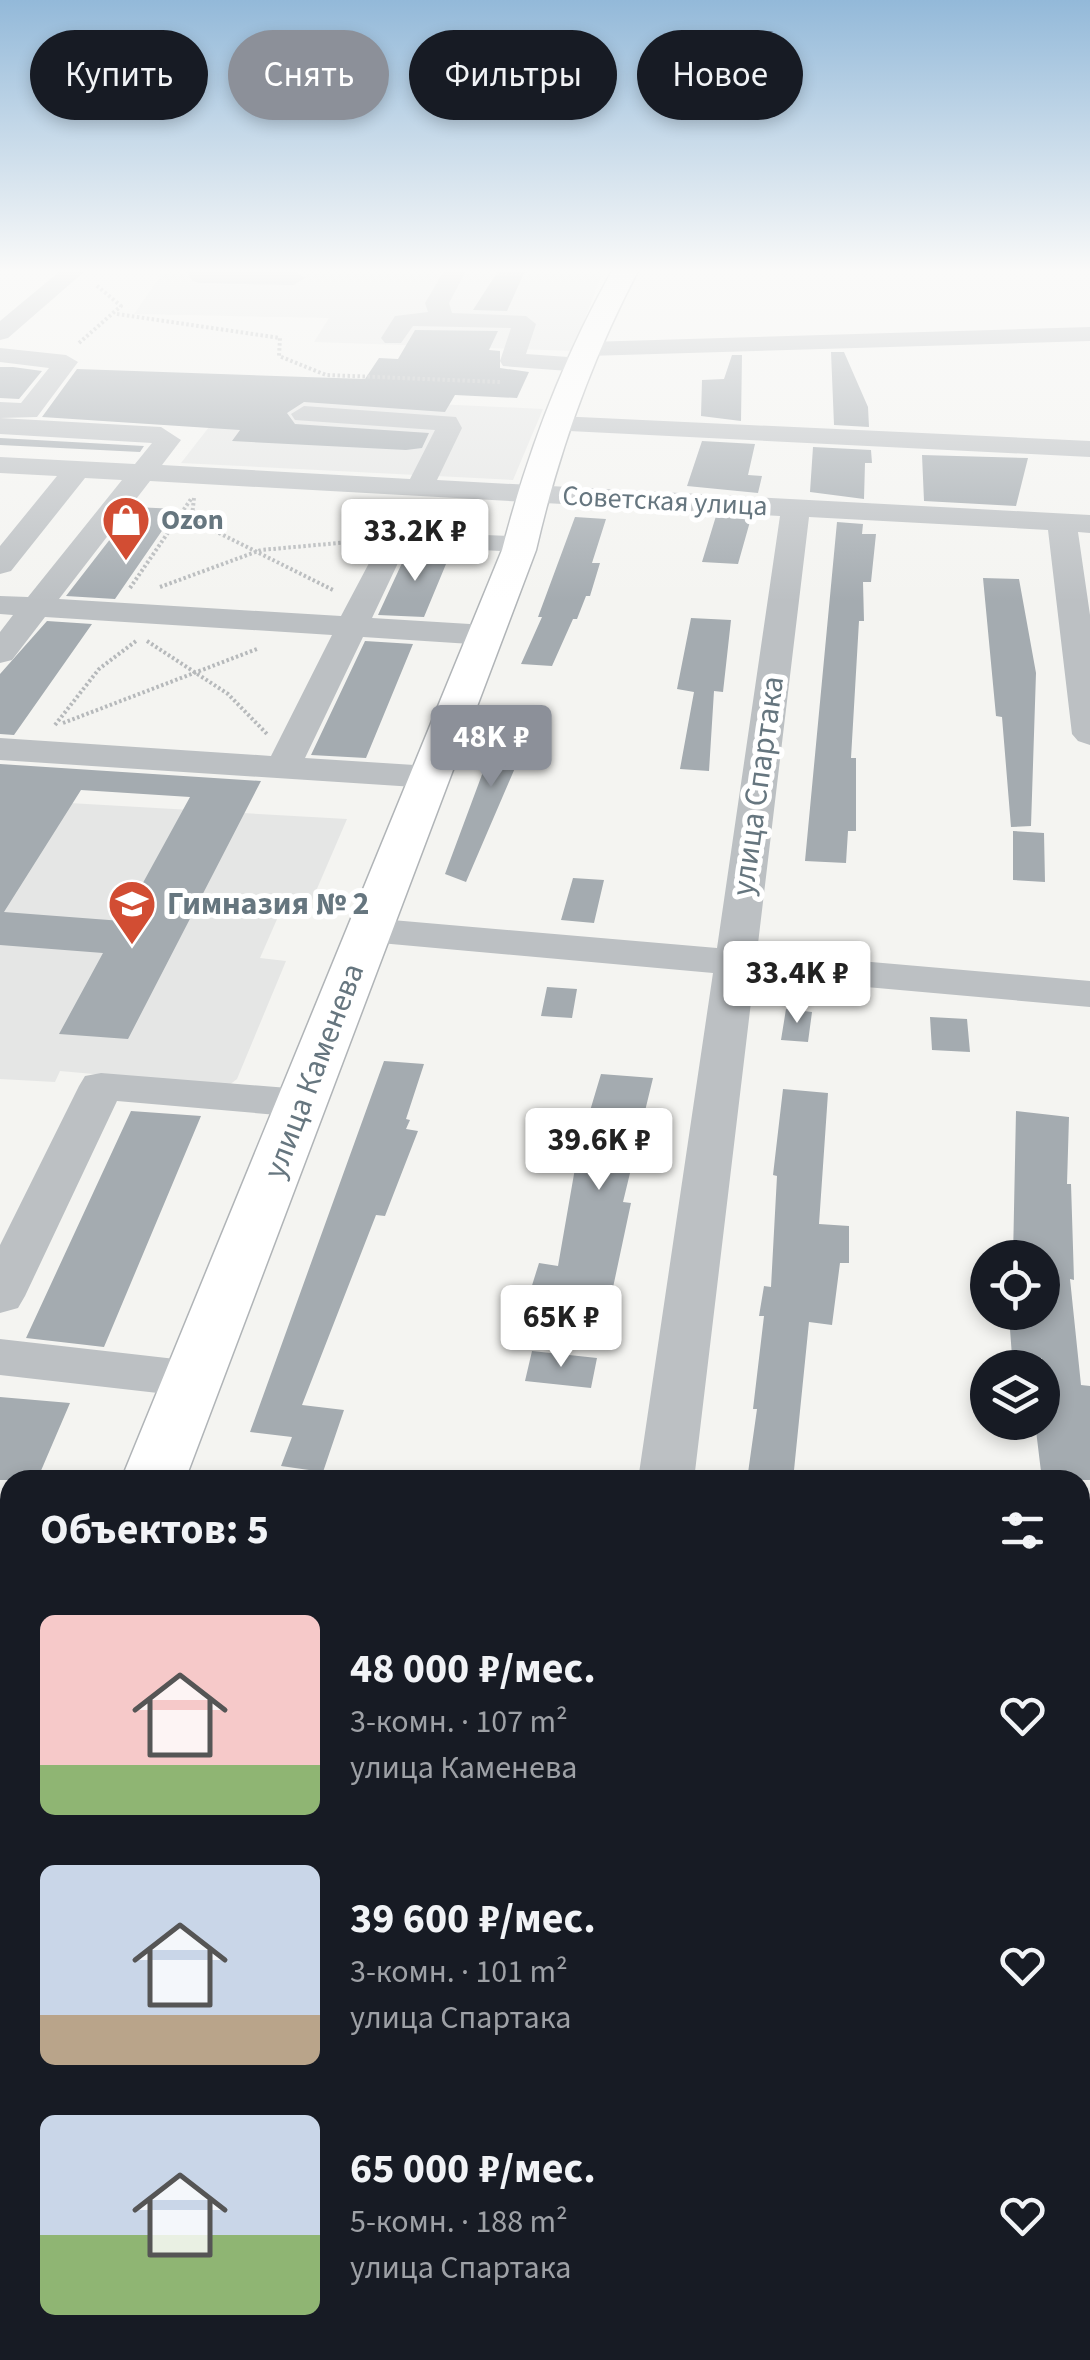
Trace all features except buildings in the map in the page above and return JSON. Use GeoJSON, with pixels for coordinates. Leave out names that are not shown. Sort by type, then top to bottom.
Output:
{"type":"FeatureCollection","features":[{"type":"Feature","properties":{"kind":"main road","name":"улица Каменева"},"geometry":{"type":"LineString","coordinates":[[157,1470],[521,543],[533,493],[575,381]]}},
{"type":"Feature","properties":{"kind":"street"},"geometry":{"type":"LineString","coordinates":[[0,410],[28,411],[51,381]]}},
{"type":"Feature","properties":{"kind":"street"},"geometry":{"type":"LineString","coordinates":[[304,414],[447,424],[449,428],[420,486]]}},
{"type":"Feature","properties":{"kind":"street"},"geometry":{"type":"LineString","coordinates":[[558,424],[1090,449]]}},
{"type":"Feature","properties":{"kind":"street"},"geometry":{"type":"LineString","coordinates":[[0,426],[152,433],[168,438],[0,653]]}},
{"type":"Feature","properties":{"kind":"street","name":"Советская улица"},"geometry":{"type":"LineString","coordinates":[[0,465],[1076,524]]}},
{"type":"Feature","properties":{"kind":"street"},"geometry":{"type":"LineString","coordinates":[[0,565],[78,469]]}},
{"type":"Feature","properties":{"kind":"street","name":"улица Спартака"},"geometry":{"type":"LineString","coordinates":[[667,1470],[796,508]]}},
{"type":"Feature","properties":{"kind":"street"},"geometry":{"type":"LineString","coordinates":[[1076,524],[1090,734]]}},
{"type":"Feature","properties":{"kind":"street"},"geometry":{"type":"LineString","coordinates":[[286,762],[396,537],[521,543]]}},
{"type":"Feature","properties":{"kind":"street"},"geometry":{"type":"LineString","coordinates":[[0,605],[129,616],[226,619],[358,615],[486,634]]}},
{"type":"Feature","properties":{"kind":"street"},"geometry":{"type":"LineString","coordinates":[[0,749],[46,739],[430,777]]}},
{"type":"Feature","properties":{"kind":"street"},"geometry":{"type":"LineString","coordinates":[[369,930],[1090,994]]}},
{"type":"Feature","properties":{"kind":"street"},"geometry":{"type":"LineString","coordinates":[[0,1296],[101,1086],[301,1103]]}},
{"type":"Feature","properties":{"kind":"street"},"geometry":{"type":"LineString","coordinates":[[0,1358],[193,1378]]}},
{"type":"Feature","properties":{"kind":"path"},"geometry":{"type":"LineString","coordinates":[[491,381],[514,382]]}},
{"type":"Feature","properties":{"kind":"path"},"geometry":{"type":"LineString","coordinates":[[46,739],[100,670],[195,494],[192,516],[209,533],[262,550],[292,574],[358,615]]}},
{"type":"Feature","properties":{"kind":"path"},"geometry":{"type":"LineString","coordinates":[[129,616],[262,550],[396,537]]}},
{"type":"Feature","properties":{"kind":"path"},"geometry":{"type":"LineString","coordinates":[[129,616],[195,672],[228,694],[286,762]]}},
{"type":"Feature","properties":{"kind":"path"},"geometry":{"type":"LineString","coordinates":[[46,739],[195,672],[265,646],[226,619]]}},
{"type":"Feature","properties":{"kind":"shaded area"},"geometry":{"type":"Polygon","coordinates":[[[223,394],[543,409],[513,480],[181,463],[209,427],[223,394]]]}},
{"type":"Feature","properties":{"kind":"shaded area","name":"Гимназия № 2"},"geometry":{"type":"Polygon","coordinates":[[[0,799],[347,819],[307,912],[281,910],[260,958],[286,961],[237,1079],[228,1086],[60,1071],[55,1082],[0,1079],[0,799]]]}},
{"type":"Feature","properties":{"kind":"place","name":"Ozon"},"geometry":{"type":"Point","coordinates":[126,562]}},
{"type":"Feature","properties":{"kind":"place","name":"Гимназия № 2"},"geometry":{"type":"Point","coordinates":[132,946]}}]}
